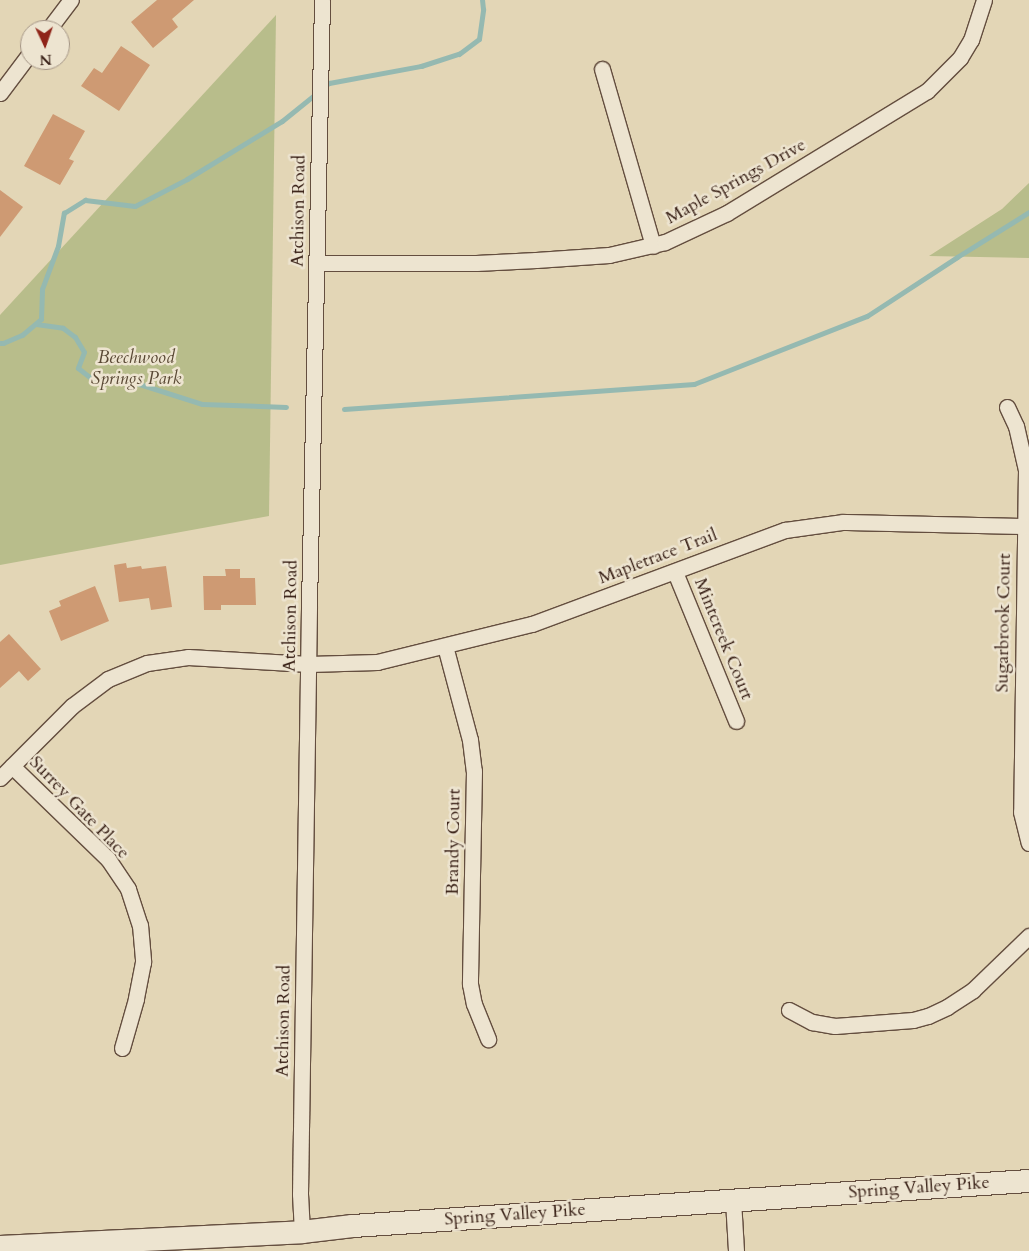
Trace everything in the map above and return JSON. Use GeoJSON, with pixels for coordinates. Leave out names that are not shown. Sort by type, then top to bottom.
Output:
{"type":"FeatureCollection","features":[{"type":"Feature","properties":{"kind":"street"},"geometry":{"type":"LineString","coordinates":[[56,20],[71,0]]}},
{"type":"Feature","properties":{"kind":"street","name":"Atchison Road"},"geometry":{"type":"LineString","coordinates":[[302,1232],[300,1174],[322,0]]}},
{"type":"Feature","properties":{"kind":"street","name":"Maple Springs Drive"},"geometry":{"type":"LineString","coordinates":[[317,263],[496,262],[609,255],[653,246],[691,232],[727,213],[922,94],[947,73],[960,58],[971,40],[984,0]]}},
{"type":"Feature","properties":{"kind":"street"},"geometry":{"type":"LineString","coordinates":[[0,93],[20,67]]}},
{"type":"Feature","properties":{"kind":"street"},"geometry":{"type":"LineString","coordinates":[[602,69],[653,246]]}},
{"type":"Feature","properties":{"kind":"street","name":"Sugarbrook Court"},"geometry":{"type":"LineString","coordinates":[[1007,407],[1016,426],[1023,449],[1026,470],[1021,802],[1023,825],[1029,843]]}},
{"type":"Feature","properties":{"kind":"street","name":"Mapletrace Trail"},"geometry":{"type":"LineString","coordinates":[[0,778],[72,706],[108,679],[148,663],[188,657],[309,664],[377,662],[532,624],[785,530],[843,522],[1025,526]]}},
{"type":"Feature","properties":{"kind":"street","name":"Mintcreek Court"},"geometry":{"type":"LineString","coordinates":[[674,572],[736,721]]}},
{"type":"Feature","properties":{"kind":"street","name":"Brandy Court"},"geometry":{"type":"LineString","coordinates":[[445,646],[470,740],[474,771],[470,984],[474,1004],[488,1039]]}},
{"type":"Feature","properties":{"kind":"street","name":"Surrey Gate Place"},"geometry":{"type":"LineString","coordinates":[[12,766],[108,859],[128,889],[140,925],[144,962],[122,1048]]}},
{"type":"Feature","properties":{"kind":"street"},"geometry":{"type":"LineString","coordinates":[[789,1010],[812,1022],[835,1026],[913,1020],[928,1016],[947,1007],[972,990],[1029,936]]}},
{"type":"Feature","properties":{"kind":"street","name":"Spring Valley Pike"},"geometry":{"type":"LineString","coordinates":[[0,1247],[302,1232],[353,1226],[1029,1180]]}},
{"type":"Feature","properties":{"kind":"street"},"geometry":{"type":"LineString","coordinates":[[733,1200],[736,1251]]}},
{"type":"Feature","properties":{"kind":"green space","name":"Beechwood Springs Park"},"geometry":{"type":"Polygon","coordinates":[[[276,15],[269,516],[0,565],[0,315],[276,15]]]}},
{"type":"Feature","properties":{"kind":"green space"},"geometry":{"type":"Polygon","coordinates":[[[1029,183],[1029,258],[929,256],[1002,209],[1029,183]]]}},
{"type":"Feature","properties":{"kind":"building"},"geometry":{"type":"Polygon","coordinates":[[[157,0],[194,0],[172,19],[178,27],[153,48],[131,22],[157,0]]]}},
{"type":"Feature","properties":{"kind":"building"},"geometry":{"type":"Polygon","coordinates":[[[121,46],[150,65],[119,111],[81,86],[94,68],[102,73],[121,46]]]}},
{"type":"Feature","properties":{"kind":"building"},"geometry":{"type":"Polygon","coordinates":[[[53,114],[85,131],[69,159],[74,161],[60,185],[24,166],[53,114]]]}},
{"type":"Feature","properties":{"kind":"building"},"geometry":{"type":"Polygon","coordinates":[[[0,190],[23,207],[0,237],[0,190]]]}},
{"type":"Feature","properties":{"kind":"building"},"geometry":{"type":"Polygon","coordinates":[[[126,563],[127,568],[141,566],[142,569],[166,566],[172,607],[151,610],[149,598],[119,602],[114,565],[126,563]]]}},
{"type":"Feature","properties":{"kind":"building"},"geometry":{"type":"Polygon","coordinates":[[[225,569],[240,569],[240,578],[255,578],[256,605],[221,605],[221,610],[204,610],[203,576],[226,576],[225,569]]]}},
{"type":"Feature","properties":{"kind":"building"},"geometry":{"type":"Polygon","coordinates":[[[95,586],[109,621],[61,641],[49,611],[61,606],[59,601],[95,586]]]}},
{"type":"Feature","properties":{"kind":"building"},"geometry":{"type":"Polygon","coordinates":[[[9,634],[41,669],[28,681],[19,671],[0,688],[0,642],[9,634]]]}},
{"type":"Feature","properties":{"kind":"waterway"},"geometry":{"type":"LineString","coordinates":[[324,86],[329,83],[421,66],[459,54],[479,39],[483,9],[482,0]]}},
{"type":"Feature","properties":{"kind":"waterway"},"geometry":{"type":"LineString","coordinates":[[0,343],[22,335],[41,319],[42,289],[58,246],[64,213],[85,200],[135,206],[187,179],[282,121],[318,92]]}},
{"type":"Feature","properties":{"kind":"waterway"},"geometry":{"type":"LineString","coordinates":[[344,409],[694,384],[867,316],[1029,212]]}},
{"type":"Feature","properties":{"kind":"waterway"},"geometry":{"type":"LineString","coordinates":[[36,324],[63,328],[75,337],[84,352],[78,368],[91,378],[133,382],[202,404],[286,407]]}}]}
